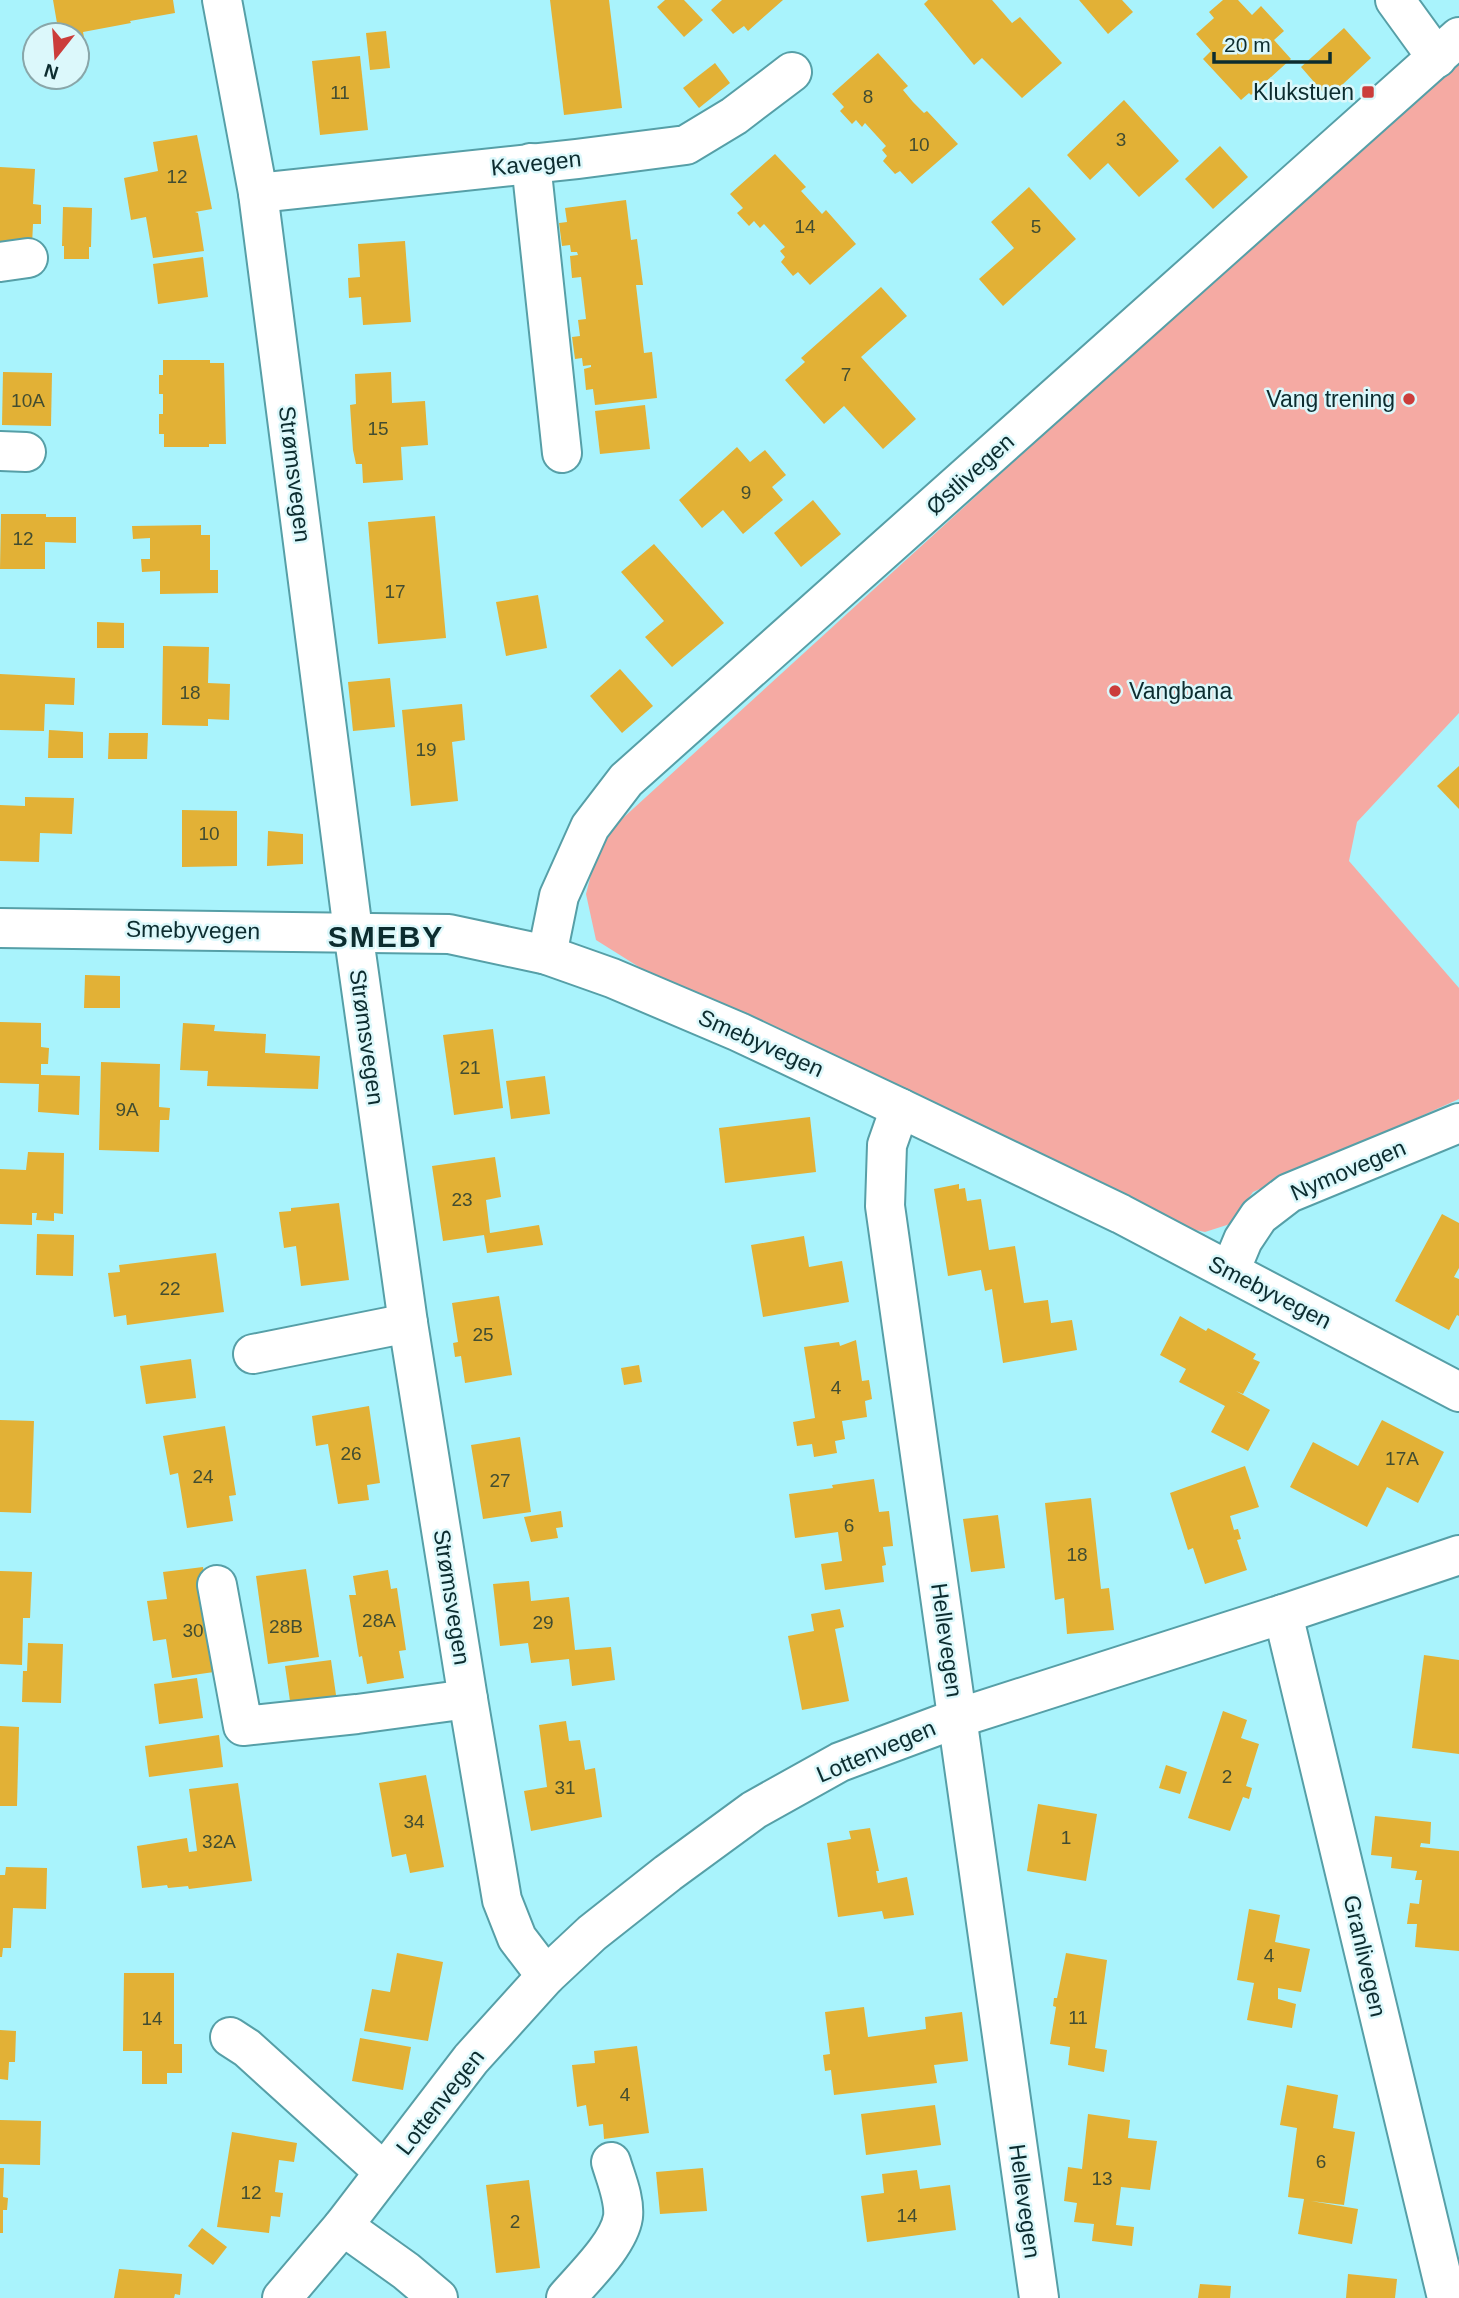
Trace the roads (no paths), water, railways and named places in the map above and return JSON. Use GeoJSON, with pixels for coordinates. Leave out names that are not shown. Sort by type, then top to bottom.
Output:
{"type":"FeatureCollection","features":[{"type":"Feature","properties":{"kind":"street","name":"Strømsvegen"},"geometry":{"type":"LineString","coordinates":[[222,0],[258,193],[353,931],[408,1323],[468,1699],[502,1900],[517,1938],[546,1976]]}},
{"type":"Feature","properties":{"kind":"street"},"geometry":{"type":"LineString","coordinates":[[1395,0],[1448,48]]}},
{"type":"Feature","properties":{"kind":"street","name":"Østlivegen"},"geometry":{"type":"LineString","coordinates":[[547,955],[559,896],[574,862],[590,827],[626,779],[1448,48]]}},
{"type":"Feature","properties":{"kind":"street","name":"Kavegen"},"geometry":{"type":"LineString","coordinates":[[258,193],[685,145],[734,117],[792,72]]}},
{"type":"Feature","properties":{"kind":"street"},"geometry":{"type":"LineString","coordinates":[[531,163],[562,453]]}},
{"type":"Feature","properties":{"kind":"street","name":"Smebyvegen"},"geometry":{"type":"LineString","coordinates":[[0,928],[449,934],[547,955],[612,978],[739,1032],[901,1108],[1121,1214],[1459,1392]]}},
{"type":"Feature","properties":{"kind":"street","name":"Hellevegen"},"geometry":{"type":"LineString","coordinates":[[901,1108],[887,1145],[885,1206],[1039,2298]]}},
{"type":"Feature","properties":{"kind":"street","name":"Nymovegen"},"geometry":{"type":"LineString","coordinates":[[1230,1271],[1243,1240],[1259,1216],[1289,1194],[1459,1123]]}},
{"type":"Feature","properties":{"kind":"street"},"geometry":{"type":"LineString","coordinates":[[253,1354],[408,1323]]}},
{"type":"Feature","properties":{"kind":"street","name":"Lottenvegen"},"geometry":{"type":"LineString","coordinates":[[282,2298],[343,2226],[471,2060],[546,1976],[592,1933],[668,1872],[754,1810],[841,1762],[958,1718],[1459,1555]]}},
{"type":"Feature","properties":{"kind":"street"},"geometry":{"type":"LineString","coordinates":[[217,1585],[243,1726],[468,1699]]}},
{"type":"Feature","properties":{"kind":"street","name":"Granlivegen"},"geometry":{"type":"LineString","coordinates":[[1283,1614],[1447,2298]]}},
{"type":"Feature","properties":{"kind":"street","name":"Lottenvegen"},"geometry":{"type":"LineString","coordinates":[[230,2037],[247,2048],[384,2172]]}},
{"type":"Feature","properties":{"kind":"street"},"geometry":{"type":"LineString","coordinates":[[566,2298],[616,2238],[623,2216],[620,2190],[611,2162]]}},
{"type":"Feature","properties":{"kind":"street"},"geometry":{"type":"LineString","coordinates":[[343,2226],[406,2271],[438,2298]]}},
{"type":"Feature","properties":{"kind":"place","name":"Klukstuen"},"geometry":{"type":"Point","coordinates":[1368,92]}},
{"type":"Feature","properties":{"kind":"place","name":"Vang trening"},"geometry":{"type":"Point","coordinates":[1409,399]}},
{"type":"Feature","properties":{"kind":"place","name":"Vangbana"},"geometry":{"type":"Point","coordinates":[1115,691]}},
{"type":"Feature","properties":{"kind":"district","name":"SMEBY"},"geometry":{"type":"Point","coordinates":[386,936]}}]}
